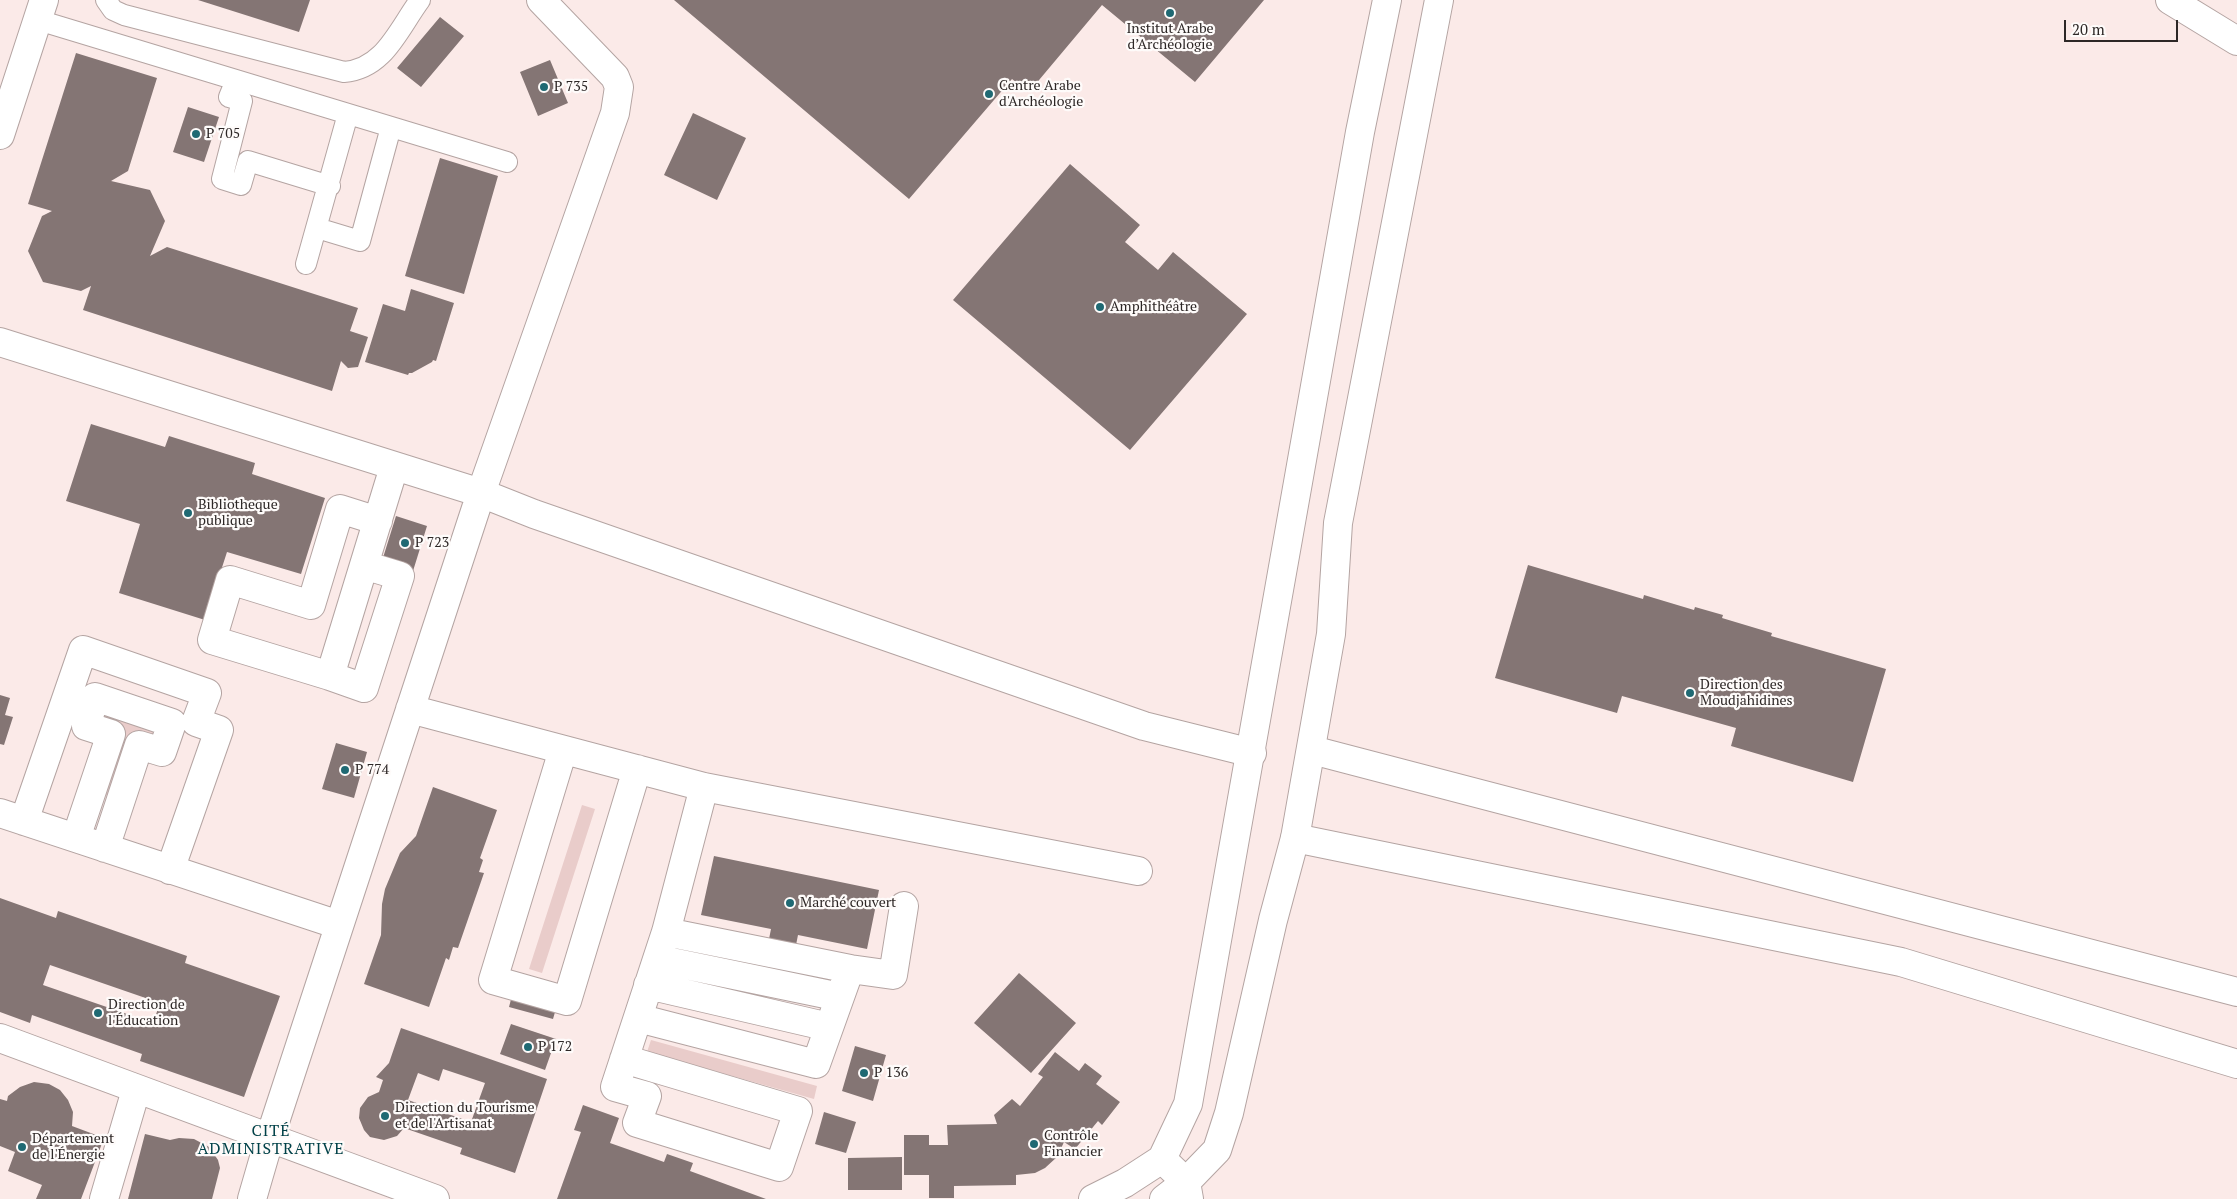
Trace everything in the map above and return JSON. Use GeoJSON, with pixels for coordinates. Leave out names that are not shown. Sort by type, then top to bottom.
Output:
{"type":"FeatureCollection","features":[{"type":"Feature","properties":{"kind":"street"},"geometry":{"type":"LineString","coordinates":[[252,1199],[270,1137],[480,493],[619,98],[619,87],[615,77],[541,0]]}},
{"type":"Feature","properties":{"kind":"street"},"geometry":{"type":"LineString","coordinates":[[1093,1199],[1125,1183],[1162,1159],[1188,1104],[1252,753],[1360,132],[1387,0]]}},
{"type":"Feature","properties":{"kind":"street"},"geometry":{"type":"LineString","coordinates":[[1164,1199],[1187,1191],[1217,1150],[1229,1113],[1273,920],[1295,838],[1331,634],[1338,523],[1439,0]]}},
{"type":"Feature","properties":{"kind":"street"},"geometry":{"type":"LineString","coordinates":[[2170,0],[2237,41]]}},
{"type":"Feature","properties":{"kind":"street"},"geometry":{"type":"LineString","coordinates":[[0,135],[41,10]]}},
{"type":"Feature","properties":{"kind":"street"},"geometry":{"type":"LineString","coordinates":[[0,342],[480,493],[534,514],[1144,726],[1252,753]]}},
{"type":"Feature","properties":{"kind":"street"},"geometry":{"type":"LineString","coordinates":[[330,676],[394,467]]}},
{"type":"Feature","properties":{"kind":"street"},"geometry":{"type":"LineString","coordinates":[[364,565],[400,576],[364,688],[212,640],[230,580],[311,605],[340,509],[378,521]]}},
{"type":"Feature","properties":{"kind":"street"},"geometry":{"type":"LineString","coordinates":[[170,870],[219,730],[196,722],[207,693],[83,650],[12,817],[170,870],[339,925]]}},
{"type":"Feature","properties":{"kind":"street"},"geometry":{"type":"LineString","coordinates":[[76,838],[111,734],[86,726],[96,697],[172,723],[162,752],[139,745],[105,848]]}},
{"type":"Feature","properties":{"kind":"street"},"geometry":{"type":"LineString","coordinates":[[410,709],[704,787],[1138,871]]}},
{"type":"Feature","properties":{"kind":"street"},"geometry":{"type":"LineString","coordinates":[[563,750],[493,980],[567,1001],[637,768]]}},
{"type":"Feature","properties":{"kind":"street"},"geometry":{"type":"LineString","coordinates":[[1312,750],[2237,992]]}},
{"type":"Feature","properties":{"kind":"street"},"geometry":{"type":"LineString","coordinates":[[624,1060],[798,1111],[779,1167],[637,1123],[647,1096],[615,1087],[666,932],[704,787]]}},
{"type":"Feature","properties":{"kind":"street"},"geometry":{"type":"LineString","coordinates":[[1295,838],[1901,962],[2237,1064]]}},
{"type":"Feature","properties":{"kind":"street"},"geometry":{"type":"LineString","coordinates":[[666,932],[850,969],[893,975],[904,906]]}},
{"type":"Feature","properties":{"kind":"street"},"geometry":{"type":"LineString","coordinates":[[657,959],[840,998]]}},
{"type":"Feature","properties":{"kind":"street"},"geometry":{"type":"LineString","coordinates":[[638,1018],[816,1064],[850,969]]}},
{"type":"Feature","properties":{"kind":"street"},"geometry":{"type":"LineString","coordinates":[[648,985],[829,1026]]}},
{"type":"Feature","properties":{"kind":"street"},"geometry":{"type":"LineString","coordinates":[[0,1038],[136,1090],[270,1137],[435,1199]]}},
{"type":"Feature","properties":{"kind":"street"},"geometry":{"type":"LineString","coordinates":[[104,1199],[136,1090]]}},
{"type":"Feature","properties":{"kind":"street"},"geometry":{"type":"LineString","coordinates":[[1162,1159],[1187,1191]]}},
{"type":"Feature","properties":{"kind":"lane"},"geometry":{"type":"LineString","coordinates":[[106,0],[113,10],[124,15],[344,72],[364,68],[381,56],[420,0]]}},
{"type":"Feature","properties":{"kind":"lane"},"geometry":{"type":"LineString","coordinates":[[41,10],[236,80],[507,162]]}},
{"type":"Feature","properties":{"kind":"lane"},"geometry":{"type":"LineString","coordinates":[[236,80],[229,97],[242,101],[222,179],[241,185],[248,161],[330,186]]}},
{"type":"Feature","properties":{"kind":"lane"},"geometry":{"type":"LineString","coordinates":[[306,264],[330,186],[348,114]]}},
{"type":"Feature","properties":{"kind":"lane"},"geometry":{"type":"LineString","coordinates":[[317,228],[360,241],[391,127]]}},
{"type":"Feature","properties":{"kind":"shaded area"},"geometry":{"type":"Polygon","coordinates":[[[101,708],[161,728],[113,798],[101,793],[97,720],[101,708]]]}},
{"type":"Feature","properties":{"kind":"shaded area"},"geometry":{"type":"Polygon","coordinates":[[[582,805],[595,809],[542,973],[529,969],[582,805]]]}},
{"type":"Feature","properties":{"kind":"shaded area"},"geometry":{"type":"Polygon","coordinates":[[[651,1040],[817,1086],[814,1099],[647,1052],[651,1040]]]}},
{"type":"Feature","properties":{"kind":"building"},"geometry":{"type":"Polygon","coordinates":[[[198,0],[310,0],[299,32],[198,0]]]}},
{"type":"Feature","properties":{"kind":"building"},"geometry":{"type":"Polygon","coordinates":[[[674,0],[1264,0],[1195,82],[1102,5],[1029,92],[1012,79],[909,199],[674,0]]]}},
{"type":"Feature","properties":{"kind":"building"},"geometry":{"type":"Polygon","coordinates":[[[440,17],[464,36],[421,87],[397,68],[440,17]]]}},
{"type":"Feature","properties":{"kind":"building"},"geometry":{"type":"Polygon","coordinates":[[[76,53],[157,78],[128,171],[111,181],[150,190],[165,221],[150,256],[167,247],[358,308],[350,331],[368,337],[358,367],[348,368],[341,361],[332,391],[83,310],[91,286],[81,291],[43,282],[28,251],[42,216],[52,211],[28,204],[76,53]]]}},
{"type":"Feature","properties":{"kind":"building","name":"P 735"},"geometry":{"type":"Polygon","coordinates":[[[550,60],[568,103],[538,116],[520,72],[550,60]]]}},
{"type":"Feature","properties":{"kind":"building","name":"P 705"},"geometry":{"type":"Polygon","coordinates":[[[188,107],[219,117],[204,162],[173,152],[188,107]]]}},
{"type":"Feature","properties":{"kind":"building"},"geometry":{"type":"Polygon","coordinates":[[[693,113],[746,138],[717,200],[664,175],[693,113]]]}},
{"type":"Feature","properties":{"kind":"building"},"geometry":{"type":"Polygon","coordinates":[[[440,158],[498,176],[464,294],[405,276],[440,158]]]}},
{"type":"Feature","properties":{"kind":"building","name":"Amphithéâtre"},"geometry":{"type":"Polygon","coordinates":[[[1070,164],[1140,225],[1125,242],[1158,270],[1173,252],[1247,314],[1130,450],[953,300],[1070,164]]]}},
{"type":"Feature","properties":{"kind":"building"},"geometry":{"type":"Polygon","coordinates":[[[411,289],[454,303],[436,361],[433,360],[408,375],[365,362],[383,304],[405,311],[411,289]]]}},
{"type":"Feature","properties":{"kind":"building"},"geometry":{"type":"Polygon","coordinates":[[[91,424],[165,447],[169,436],[255,463],[252,474],[325,498],[301,574],[227,552],[205,620],[119,593],[140,524],[66,501],[91,424]]]}},
{"type":"Feature","properties":{"kind":"building","name":"P 723"},"geometry":{"type":"Polygon","coordinates":[[[396,516],[427,526],[413,571],[382,561],[396,516]]]}},
{"type":"Feature","properties":{"kind":"building"},"geometry":{"type":"Polygon","coordinates":[[[1528,565],[1643,599],[1644,595],[1694,610],[1695,607],[1723,615],[1722,618],[1772,633],[1771,636],[1886,669],[1853,782],[1731,746],[1736,728],[1622,696],[1617,713],[1495,678],[1528,565]]]}},
{"type":"Feature","properties":{"kind":"building"},"geometry":{"type":"Polygon","coordinates":[[[0,695],[10,698],[5,715],[13,717],[4,745],[0,744],[0,695]]]}},
{"type":"Feature","properties":{"kind":"building","name":"P 774"},"geometry":{"type":"Polygon","coordinates":[[[336,743],[367,752],[354,798],[322,789],[336,743]]]}},
{"type":"Feature","properties":{"kind":"building"},"geometry":{"type":"Polygon","coordinates":[[[433,787],[497,810],[480,858],[483,860],[479,872],[484,873],[458,948],[453,947],[449,960],[446,958],[429,1007],[364,984],[381,935],[382,904],[385,889],[400,853],[416,836],[433,787]]]}},
{"type":"Feature","properties":{"kind":"building","name":"Marché couvert"},"geometry":{"type":"Polygon","coordinates":[[[714,856],[879,890],[867,949],[798,935],[796,945],[769,939],[771,929],[701,915],[714,856]]]}},
{"type":"Feature","properties":{"kind":"building"},"geometry":{"type":"Polygon","coordinates":[[[0,898],[56,918],[58,911],[187,956],[185,963],[280,996],[244,1097],[140,1061],[142,1054],[32,1015],[30,1023],[0,1012],[0,898]],[[50,965],[43,985],[153,1023],[160,1003],[50,965]]]}},
{"type":"Feature","properties":{"kind":"building"},"geometry":{"type":"Polygon","coordinates":[[[1019,973],[1076,1023],[1031,1073],[974,1023],[1019,973]]]}},
{"type":"Feature","properties":{"kind":"building"},"geometry":{"type":"Polygon","coordinates":[[[515,984],[560,995],[553,1019],[509,1007],[515,984]]]}},
{"type":"Feature","properties":{"kind":"building","name":"P 172"},"geometry":{"type":"Polygon","coordinates":[[[511,1024],[556,1039],[545,1070],[500,1054],[511,1024]]]}},
{"type":"Feature","properties":{"kind":"building"},"geometry":{"type":"Polygon","coordinates":[[[401,1028],[547,1079],[515,1173],[460,1154],[462,1148],[404,1128],[397,1136],[384,1140],[370,1137],[364,1130],[359,1118],[360,1108],[368,1097],[379,1092],[383,1080],[376,1077],[389,1063],[401,1028]],[[443,1069],[439,1081],[418,1073],[408,1100],[471,1122],[485,1083],[443,1069]]]}},
{"type":"Feature","properties":{"kind":"building","name":"P 136"},"geometry":{"type":"Polygon","coordinates":[[[855,1046],[886,1055],[873,1101],[842,1091],[855,1046]]]}},
{"type":"Feature","properties":{"kind":"building"},"geometry":{"type":"Polygon","coordinates":[[[1055,1052],[1079,1071],[1085,1063],[1102,1076],[1096,1084],[1120,1102],[1102,1125],[1098,1121],[1075,1149],[1064,1142],[1057,1157],[1045,1168],[1035,1173],[1016,1175],[1016,1185],[954,1186],[954,1198],[929,1198],[929,1175],[904,1175],[904,1135],[929,1135],[929,1145],[948,1145],[947,1125],[997,1124],[994,1115],[1012,1099],[1020,1106],[1043,1077],[1038,1074],[1055,1052]]]}},
{"type":"Feature","properties":{"kind":"building"},"geometry":{"type":"Polygon","coordinates":[[[34,1082],[49,1084],[60,1090],[68,1100],[73,1112],[72,1126],[104,1138],[81,1199],[36,1199],[42,1185],[8,1171],[15,1152],[0,1146],[0,1099],[7,1101],[8,1096],[20,1087],[34,1082]]]}},
{"type":"Feature","properties":{"kind":"building"},"geometry":{"type":"Polygon","coordinates":[[[583,1105],[619,1118],[610,1143],[664,1162],[667,1154],[693,1163],[690,1171],[766,1199],[557,1199],[581,1132],[574,1130],[583,1105]]]}},
{"type":"Feature","properties":{"kind":"building"},"geometry":{"type":"Polygon","coordinates":[[[824,1112],[856,1122],[846,1153],[815,1144],[824,1112]]]}},
{"type":"Feature","properties":{"kind":"building"},"geometry":{"type":"Polygon","coordinates":[[[145,1134],[170,1140],[179,1138],[194,1139],[209,1147],[218,1160],[220,1168],[212,1199],[128,1199],[145,1134]]]}},
{"type":"Feature","properties":{"kind":"building"},"geometry":{"type":"Polygon","coordinates":[[[902,1157],[902,1190],[848,1190],[848,1158],[902,1157]]]}},
{"type":"Feature","properties":{"kind":"place","name":"Institut Arabe d’Archéologie"},"geometry":{"type":"Point","coordinates":[1170,13]}},
{"type":"Feature","properties":{"kind":"place","name":"P 735"},"geometry":{"type":"Point","coordinates":[544,87]}},
{"type":"Feature","properties":{"kind":"place","name":"Centre Arabe d'Archéologie"},"geometry":{"type":"Point","coordinates":[989,94]}},
{"type":"Feature","properties":{"kind":"place","name":"P 705"},"geometry":{"type":"Point","coordinates":[196,134]}},
{"type":"Feature","properties":{"kind":"place","name":"Amphithéâtre"},"geometry":{"type":"Point","coordinates":[1100,307]}},
{"type":"Feature","properties":{"kind":"place","name":"Bibliotheque publique"},"geometry":{"type":"Point","coordinates":[188,513]}},
{"type":"Feature","properties":{"kind":"place","name":"P 723"},"geometry":{"type":"Point","coordinates":[405,543]}},
{"type":"Feature","properties":{"kind":"place","name":"Direction des Moudjahidines"},"geometry":{"type":"Point","coordinates":[1690,693]}},
{"type":"Feature","properties":{"kind":"place","name":"P 774"},"geometry":{"type":"Point","coordinates":[345,770]}},
{"type":"Feature","properties":{"kind":"place","name":"Marché couvert"},"geometry":{"type":"Point","coordinates":[790,903]}},
{"type":"Feature","properties":{"kind":"place","name":"Direction de l'Éducation"},"geometry":{"type":"Point","coordinates":[98,1013]}},
{"type":"Feature","properties":{"kind":"place","name":"P 172"},"geometry":{"type":"Point","coordinates":[528,1047]}},
{"type":"Feature","properties":{"kind":"place","name":"P 136"},"geometry":{"type":"Point","coordinates":[864,1073]}},
{"type":"Feature","properties":{"kind":"place","name":"Direction du Tourisme et de l'Artisanat"},"geometry":{"type":"Point","coordinates":[385,1116]}},
{"type":"Feature","properties":{"kind":"place","name":"Contrôle Financier"},"geometry":{"type":"Point","coordinates":[1034,1144]}},
{"type":"Feature","properties":{"kind":"place","name":"Département de l'Énergie"},"geometry":{"type":"Point","coordinates":[22,1147]}},
{"type":"Feature","properties":{"kind":"district","name":"CITÉ ADMINISTRATIVE"},"geometry":{"type":"Point","coordinates":[271,1140]}}]}
